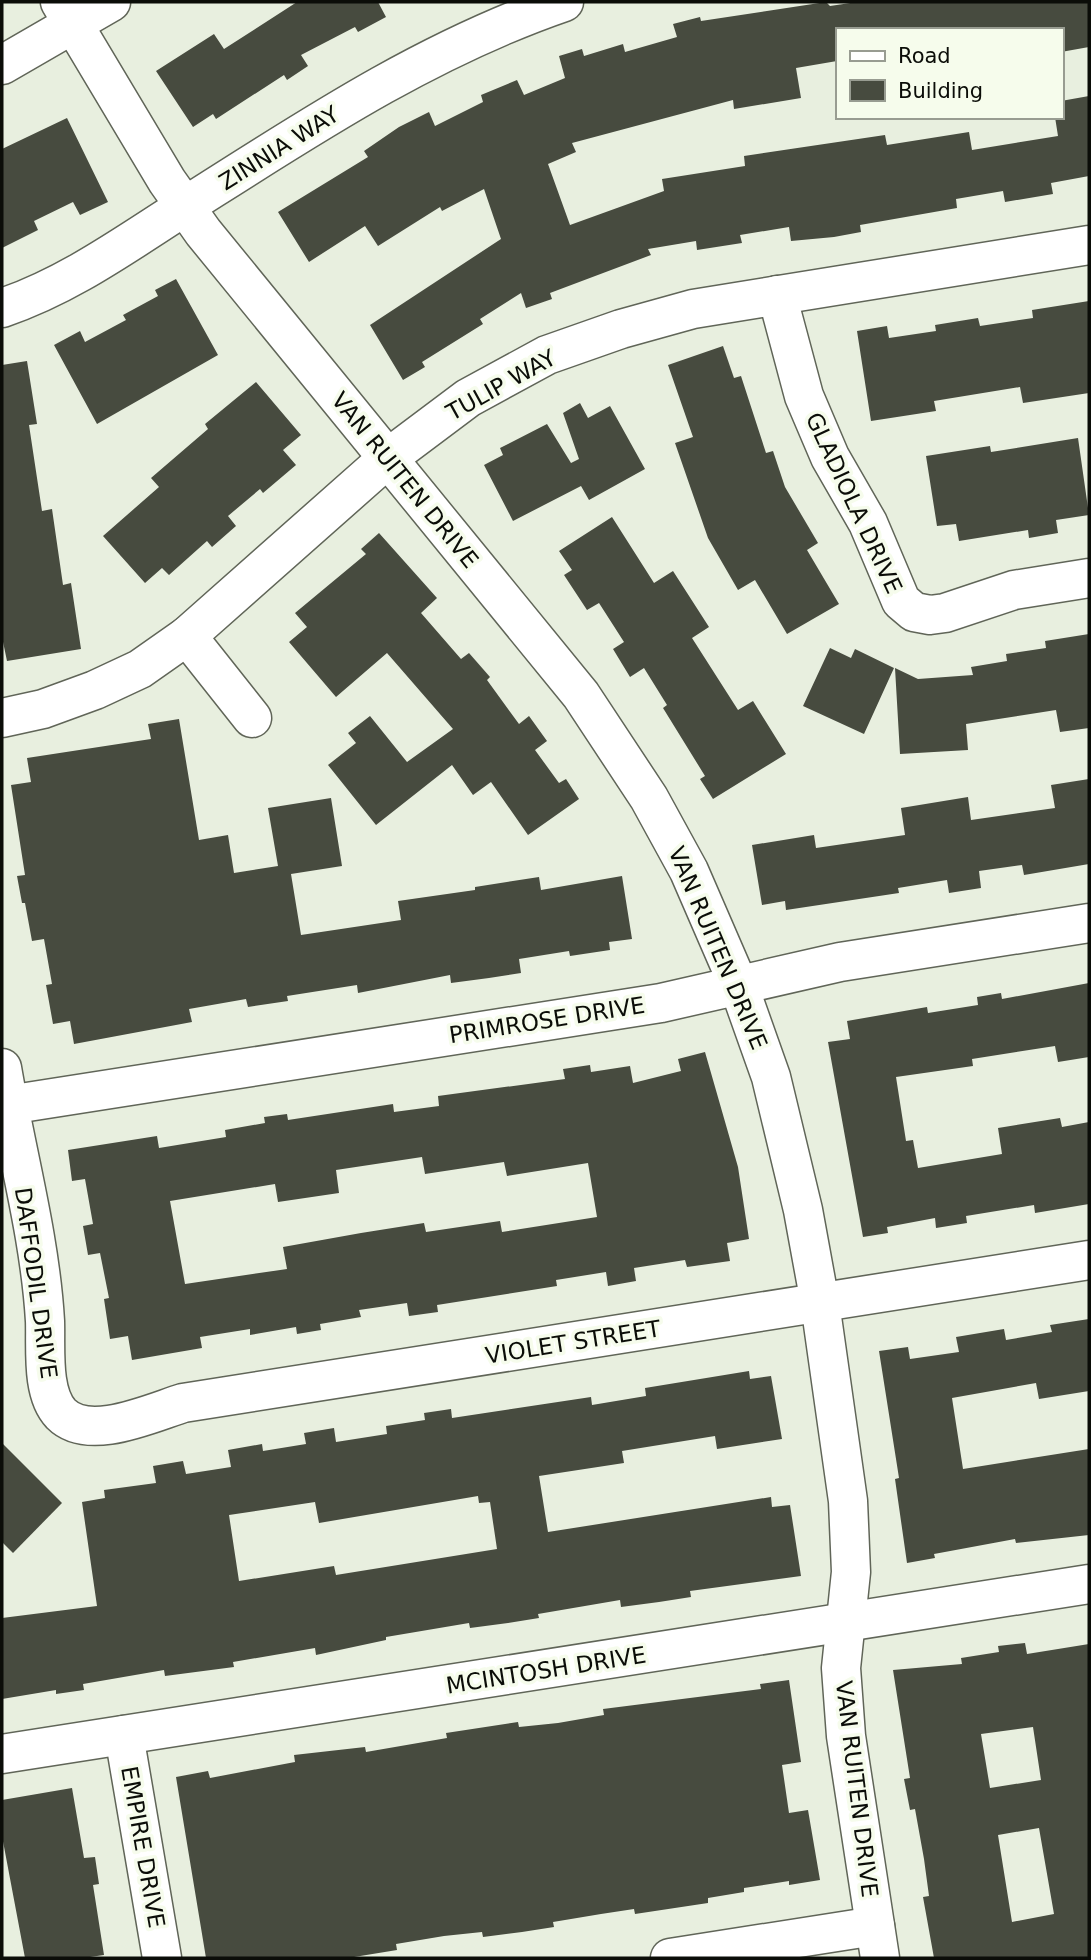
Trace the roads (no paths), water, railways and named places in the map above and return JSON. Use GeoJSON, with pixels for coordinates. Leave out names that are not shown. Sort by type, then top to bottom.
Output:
{"type":"FeatureCollection","features":[{"type":"Feature","properties":{"kind":"street"},"geometry":{"type":"LineString","coordinates":[[2,65],[67,14],[111,2]]}},
{"type":"Feature","properties":{"kind":"street","name":"ZINNIA WAY"},"geometry":{"type":"LineString","coordinates":[[2,308],[62,283],[391,78],[463,41],[564,2]]}},
{"type":"Feature","properties":{"kind":"street","name":"VAN RUITEN DRIVE"},"geometry":{"type":"LineString","coordinates":[[67,14],[185,206],[581,695],[649,798],[689,871],[738,984],[771,1077],[803,1210],[820,1303],[848,1501],[851,1572],[841,1668],[846,1736],[878,1942]]}},
{"type":"Feature","properties":{"kind":"street","name":"TULIP WAY"},"geometry":{"type":"LineString","coordinates":[[2,718],[43,709],[95,690],[140,668],[187,636],[388,458],[468,398],[547,355],[621,329],[692,309],[1089,245]]}},
{"type":"Feature","properties":{"kind":"street","name":"GLADIOLA DRIVE"},"geometry":{"type":"LineString","coordinates":[[777,295],[804,396],[830,457],[868,523],[901,601],[914,612],[930,615],[945,613],[1014,590],[1089,578]]}},
{"type":"Feature","properties":{"kind":"street"},"geometry":{"type":"LineString","coordinates":[[187,636],[252,718]]}},
{"type":"Feature","properties":{"kind":"street","name":"PRIMROSE DRIVE"},"geometry":{"type":"LineString","coordinates":[[5,1105],[661,1003],[840,962],[1089,923]]}},
{"type":"Feature","properties":{"kind":"street","name":"DAFFODIL DRIVE"},"geometry":{"type":"LineString","coordinates":[[2,1068],[5,1105],[44,1305],[49,1384],[61,1414]]}},
{"type":"Feature","properties":{"kind":"street","name":"VIOLET STREET"},"geometry":{"type":"LineString","coordinates":[[61,1414],[78,1424],[99,1428],[183,1404],[1089,1260]]}},
{"type":"Feature","properties":{"kind":"street","name":"MCINTOSH DRIVE"},"geometry":{"type":"LineString","coordinates":[[2,1754],[1089,1584]]}},
{"type":"Feature","properties":{"kind":"street","name":"EMPIRE DRIVE"},"geometry":{"type":"LineString","coordinates":[[124,1735],[162,1958]]}},
{"type":"Feature","properties":{"kind":"street"},"geometry":{"type":"LineString","coordinates":[[670,1958],[878,1942]]}}]}
